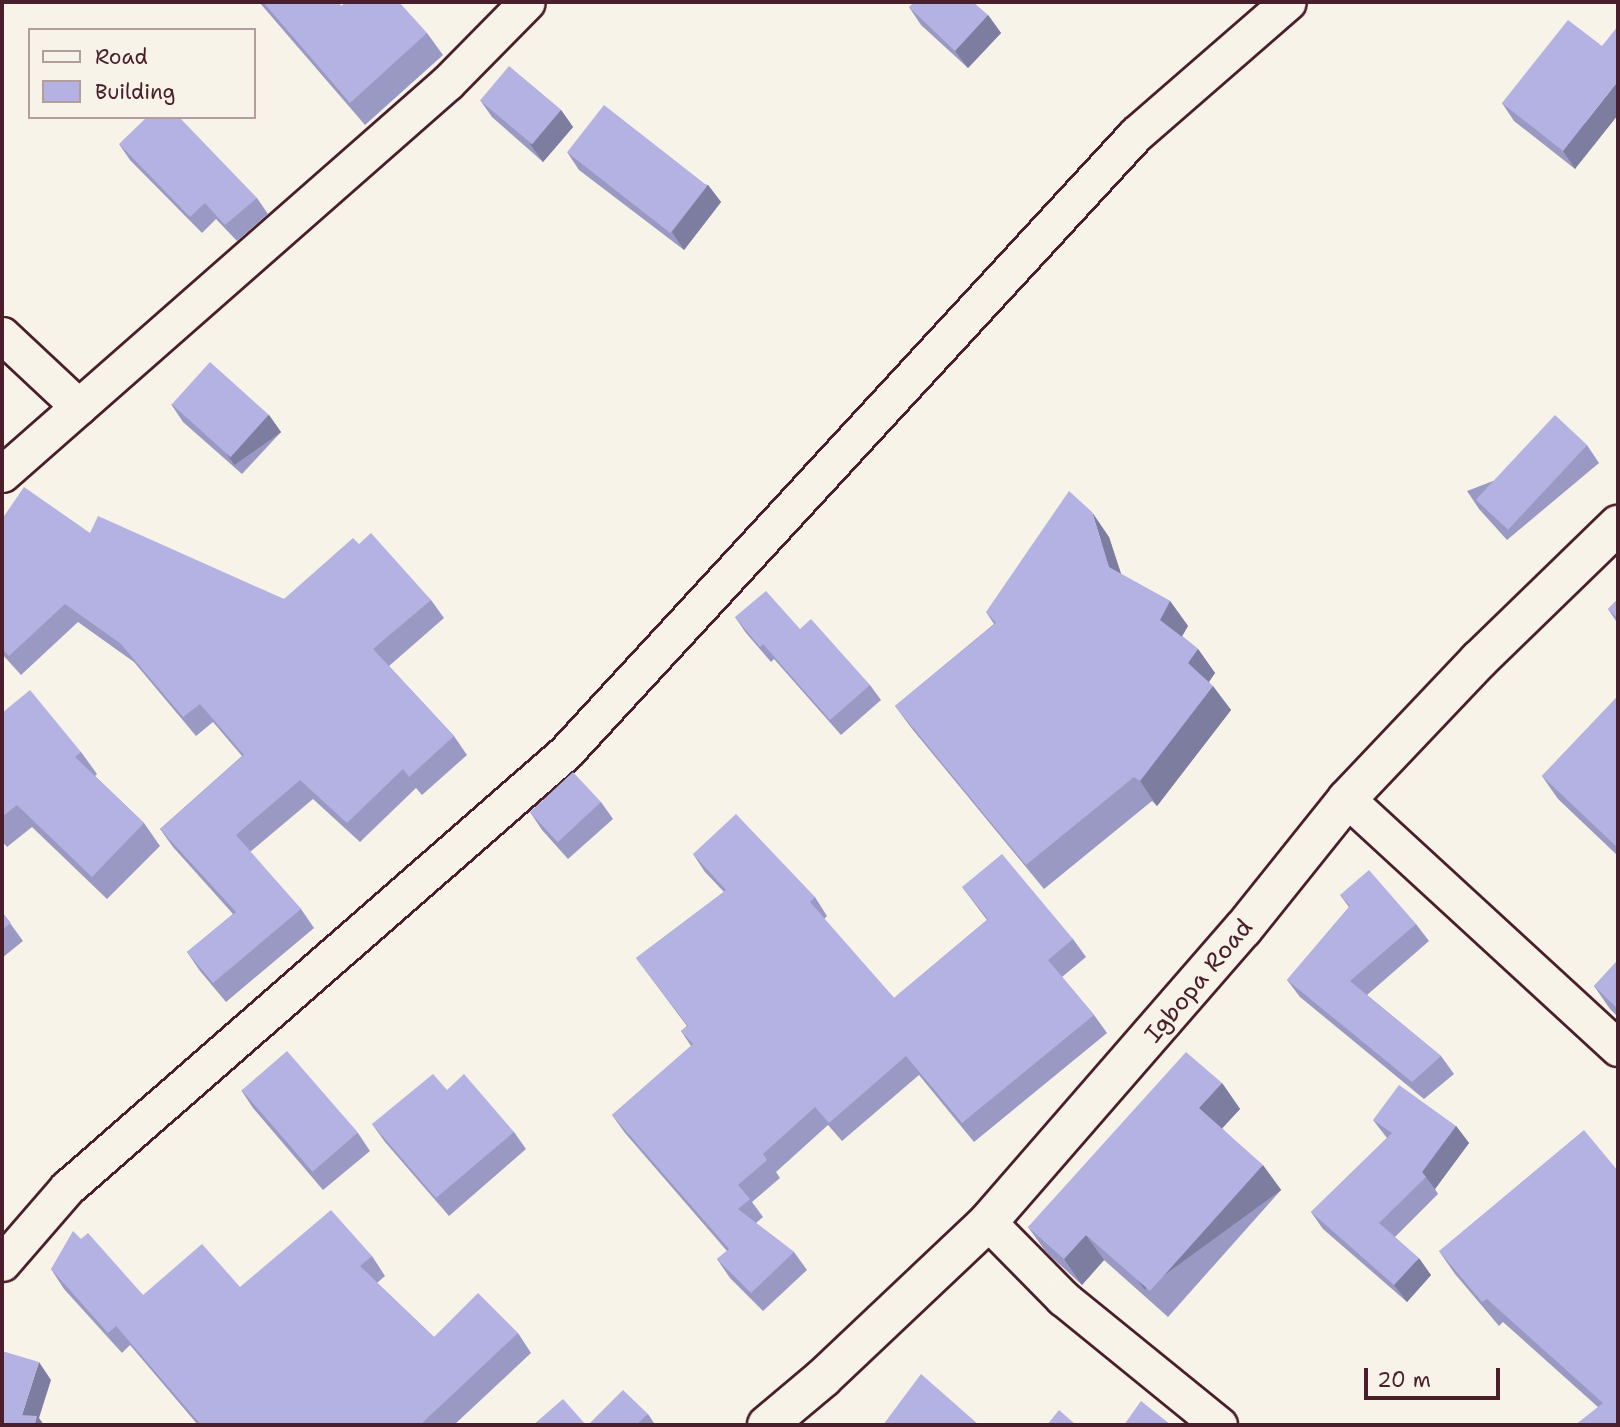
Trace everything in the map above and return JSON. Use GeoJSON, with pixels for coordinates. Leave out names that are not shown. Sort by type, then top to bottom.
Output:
{"type":"FeatureCollection","features":[{"type":"Feature","properties":{"kind":"street"},"geometry":{"type":"LineString","coordinates":[[2,474],[448,82],[527,2]]}},
{"type":"Feature","properties":{"kind":"street"},"geometry":{"type":"LineString","coordinates":[[2,1263],[67,1188],[565,753],[1136,134],[1288,2]]}},
{"type":"Feature","properties":{"kind":"street"},"geometry":{"type":"LineString","coordinates":[[2,335],[79,407]]}},
{"type":"Feature","properties":{"kind":"street","name":"Igbopa Road"},"geometry":{"type":"LineString","coordinates":[[767,1425],[823,1378],[988,1222],[1243,929],[1347,799],[1479,660],[1618,525]]}},
{"type":"Feature","properties":{"kind":"street"},"geometry":{"type":"LineString","coordinates":[[1347,799],[1618,1048]]}},
{"type":"Feature","properties":{"kind":"street"},"geometry":{"type":"LineString","coordinates":[[988,1222],[1063,1298],[1219,1425]]}},
{"type":"Feature","properties":{"kind":"building"},"geometry":{"type":"Polygon","coordinates":[[[263,2],[338,2],[341,6],[346,2],[399,2],[427,33],[350,103],[263,2]]]}},
{"type":"Feature","properties":{"kind":"building"},"geometry":{"type":"Polygon","coordinates":[[[914,2],[973,2],[988,15],[955,51],[909,7],[914,2]]]}},
{"type":"Feature","properties":{"kind":"building"},"geometry":{"type":"Polygon","coordinates":[[[1568,20],[1602,46],[1618,26],[1618,81],[1563,151],[1502,103],[1568,20]]]}},
{"type":"Feature","properties":{"kind":"building"},"geometry":{"type":"Polygon","coordinates":[[[509,66],[561,110],[532,144],[480,100],[509,66]]]}},
{"type":"Feature","properties":{"kind":"building"},"geometry":{"type":"Polygon","coordinates":[[[604,105],[707,186],[670,233],[567,152],[604,105]]]}},
{"type":"Feature","properties":{"kind":"building"},"geometry":{"type":"Polygon","coordinates":[[[145,119],[181,119],[257,198],[225,225],[205,203],[190,217],[119,144],[145,119]]]}},
{"type":"Feature","properties":{"kind":"building"},"geometry":{"type":"Polygon","coordinates":[[[210,362],[269,415],[231,457],[172,404],[210,362]]]}},
{"type":"Feature","properties":{"kind":"building"},"geometry":{"type":"Polygon","coordinates":[[[1555,415],[1587,445],[1508,530],[1476,500],[1555,415]]]}},
{"type":"Feature","properties":{"kind":"building"},"geometry":{"type":"Polygon","coordinates":[[[24,487],[90,533],[98,516],[284,599],[353,538],[359,544],[371,533],[431,600],[373,649],[454,736],[409,777],[403,769],[347,823],[300,780],[236,835],[301,909],[213,983],[187,952],[236,912],[160,829],[244,755],[200,704],[183,717],[121,644],[65,604],[9,656],[2,649],[2,519],[24,487]]]}},
{"type":"Feature","properties":{"kind":"building"},"geometry":{"type":"Polygon","coordinates":[[[1069,491],[1092,512],[1109,567],[1170,601],[1160,620],[1198,649],[1188,663],[1213,686],[1140,781],[1134,777],[1026,865],[895,706],[996,623],[986,612],[1069,491]]]}},
{"type":"Feature","properties":{"kind":"building"},"geometry":{"type":"Polygon","coordinates":[[[766,591],[800,629],[811,619],[870,685],[830,720],[763,644],[760,647],[735,617],[766,591]]]}},
{"type":"Feature","properties":{"kind":"building"},"geometry":{"type":"Polygon","coordinates":[[[1618,599],[1618,619],[1608,609],[1618,599]]]}},
{"type":"Feature","properties":{"kind":"building"},"geometry":{"type":"Polygon","coordinates":[[[30,690],[81,752],[75,757],[144,823],[92,877],[17,805],[2,817],[2,713],[30,690]]]}},
{"type":"Feature","properties":{"kind":"building"},"geometry":{"type":"Polygon","coordinates":[[[1618,696],[1618,848],[1542,776],[1618,696]]]}},
{"type":"Feature","properties":{"kind":"building"},"geometry":{"type":"Polygon","coordinates":[[[573,772],[601,802],[558,842],[530,812],[573,772]]]}},
{"type":"Feature","properties":{"kind":"building"},"geometry":{"type":"Polygon","coordinates":[[[736,814],[815,897],[810,902],[894,998],[988,919],[962,887],[1002,854],[1073,939],[1048,960],[1094,1015],[962,1123],[906,1056],[829,1123],[815,1107],[763,1154],[767,1160],[738,1185],[750,1199],[738,1209],[794,1252],[751,1293],[717,1259],[729,1249],[612,1115],[693,1044],[681,1031],[688,1026],[636,958],[726,890],[693,854],[736,814]]]}},
{"type":"Feature","properties":{"kind":"building"},"geometry":{"type":"Polygon","coordinates":[[[1369,870],[1416,924],[1350,981],[1441,1056],[1412,1082],[1287,980],[1350,906],[1340,895],[1369,870]]]}},
{"type":"Feature","properties":{"kind":"building"},"geometry":{"type":"Polygon","coordinates":[[[2,912],[11,923],[2,930],[2,912]]]}},
{"type":"Feature","properties":{"kind":"building"},"geometry":{"type":"Polygon","coordinates":[[[1618,960],[1618,1009],[1594,986],[1618,960]]]}},
{"type":"Feature","properties":{"kind":"building"},"geometry":{"type":"Polygon","coordinates":[[[287,1051],[358,1133],[313,1172],[242,1090],[287,1051]]]}},
{"type":"Feature","properties":{"kind":"building"},"geometry":{"type":"Polygon","coordinates":[[[1186,1052],[1222,1083],[1199,1108],[1263,1165],[1150,1291],[1086,1235],[1064,1259],[1028,1227],[1186,1052]]]}},
{"type":"Feature","properties":{"kind":"building"},"geometry":{"type":"Polygon","coordinates":[[[433,1074],[447,1090],[464,1074],[514,1132],[436,1198],[372,1124],[433,1074]]]}},
{"type":"Feature","properties":{"kind":"building"},"geometry":{"type":"Polygon","coordinates":[[[1399,1085],[1456,1126],[1422,1172],[1426,1177],[1379,1223],[1419,1258],[1394,1285],[1311,1212],[1392,1133],[1373,1120],[1399,1085]]]}},
{"type":"Feature","properties":{"kind":"building"},"geometry":{"type":"Polygon","coordinates":[[[1584,1130],[1618,1171],[1618,1425],[1575,1425],[1603,1403],[1487,1299],[1482,1302],[1439,1251],[1584,1130]]]}},
{"type":"Feature","properties":{"kind":"building"},"geometry":{"type":"Polygon","coordinates":[[[331,1210],[372,1256],[360,1266],[434,1337],[478,1293],[518,1333],[420,1425],[201,1425],[116,1326],[108,1333],[51,1269],[73,1231],[81,1239],[88,1233],[143,1295],[202,1244],[240,1287],[331,1210]]]}},
{"type":"Feature","properties":{"kind":"building"},"geometry":{"type":"Polygon","coordinates":[[[2,1351],[39,1362],[22,1415],[37,1416],[35,1425],[2,1425],[2,1351]]]}},
{"type":"Feature","properties":{"kind":"building"},"geometry":{"type":"Polygon","coordinates":[[[921,1374],[979,1425],[883,1425],[921,1374]]]}},
{"type":"Feature","properties":{"kind":"building"},"geometry":{"type":"Polygon","coordinates":[[[623,1390],[648,1414],[636,1425],[590,1425],[589,1424],[623,1390]]]}},
{"type":"Feature","properties":{"kind":"building"},"geometry":{"type":"Polygon","coordinates":[[[563,1399],[586,1425],[533,1425],[563,1399]]]}},
{"type":"Feature","properties":{"kind":"building"},"geometry":{"type":"Polygon","coordinates":[[[1141,1401],[1171,1425],[1124,1425],[1141,1401]]]}},
{"type":"Feature","properties":{"kind":"building"},"geometry":{"type":"Polygon","coordinates":[[[1059,1410],[1076,1425],[1047,1425],[1059,1410]]]}}]}
